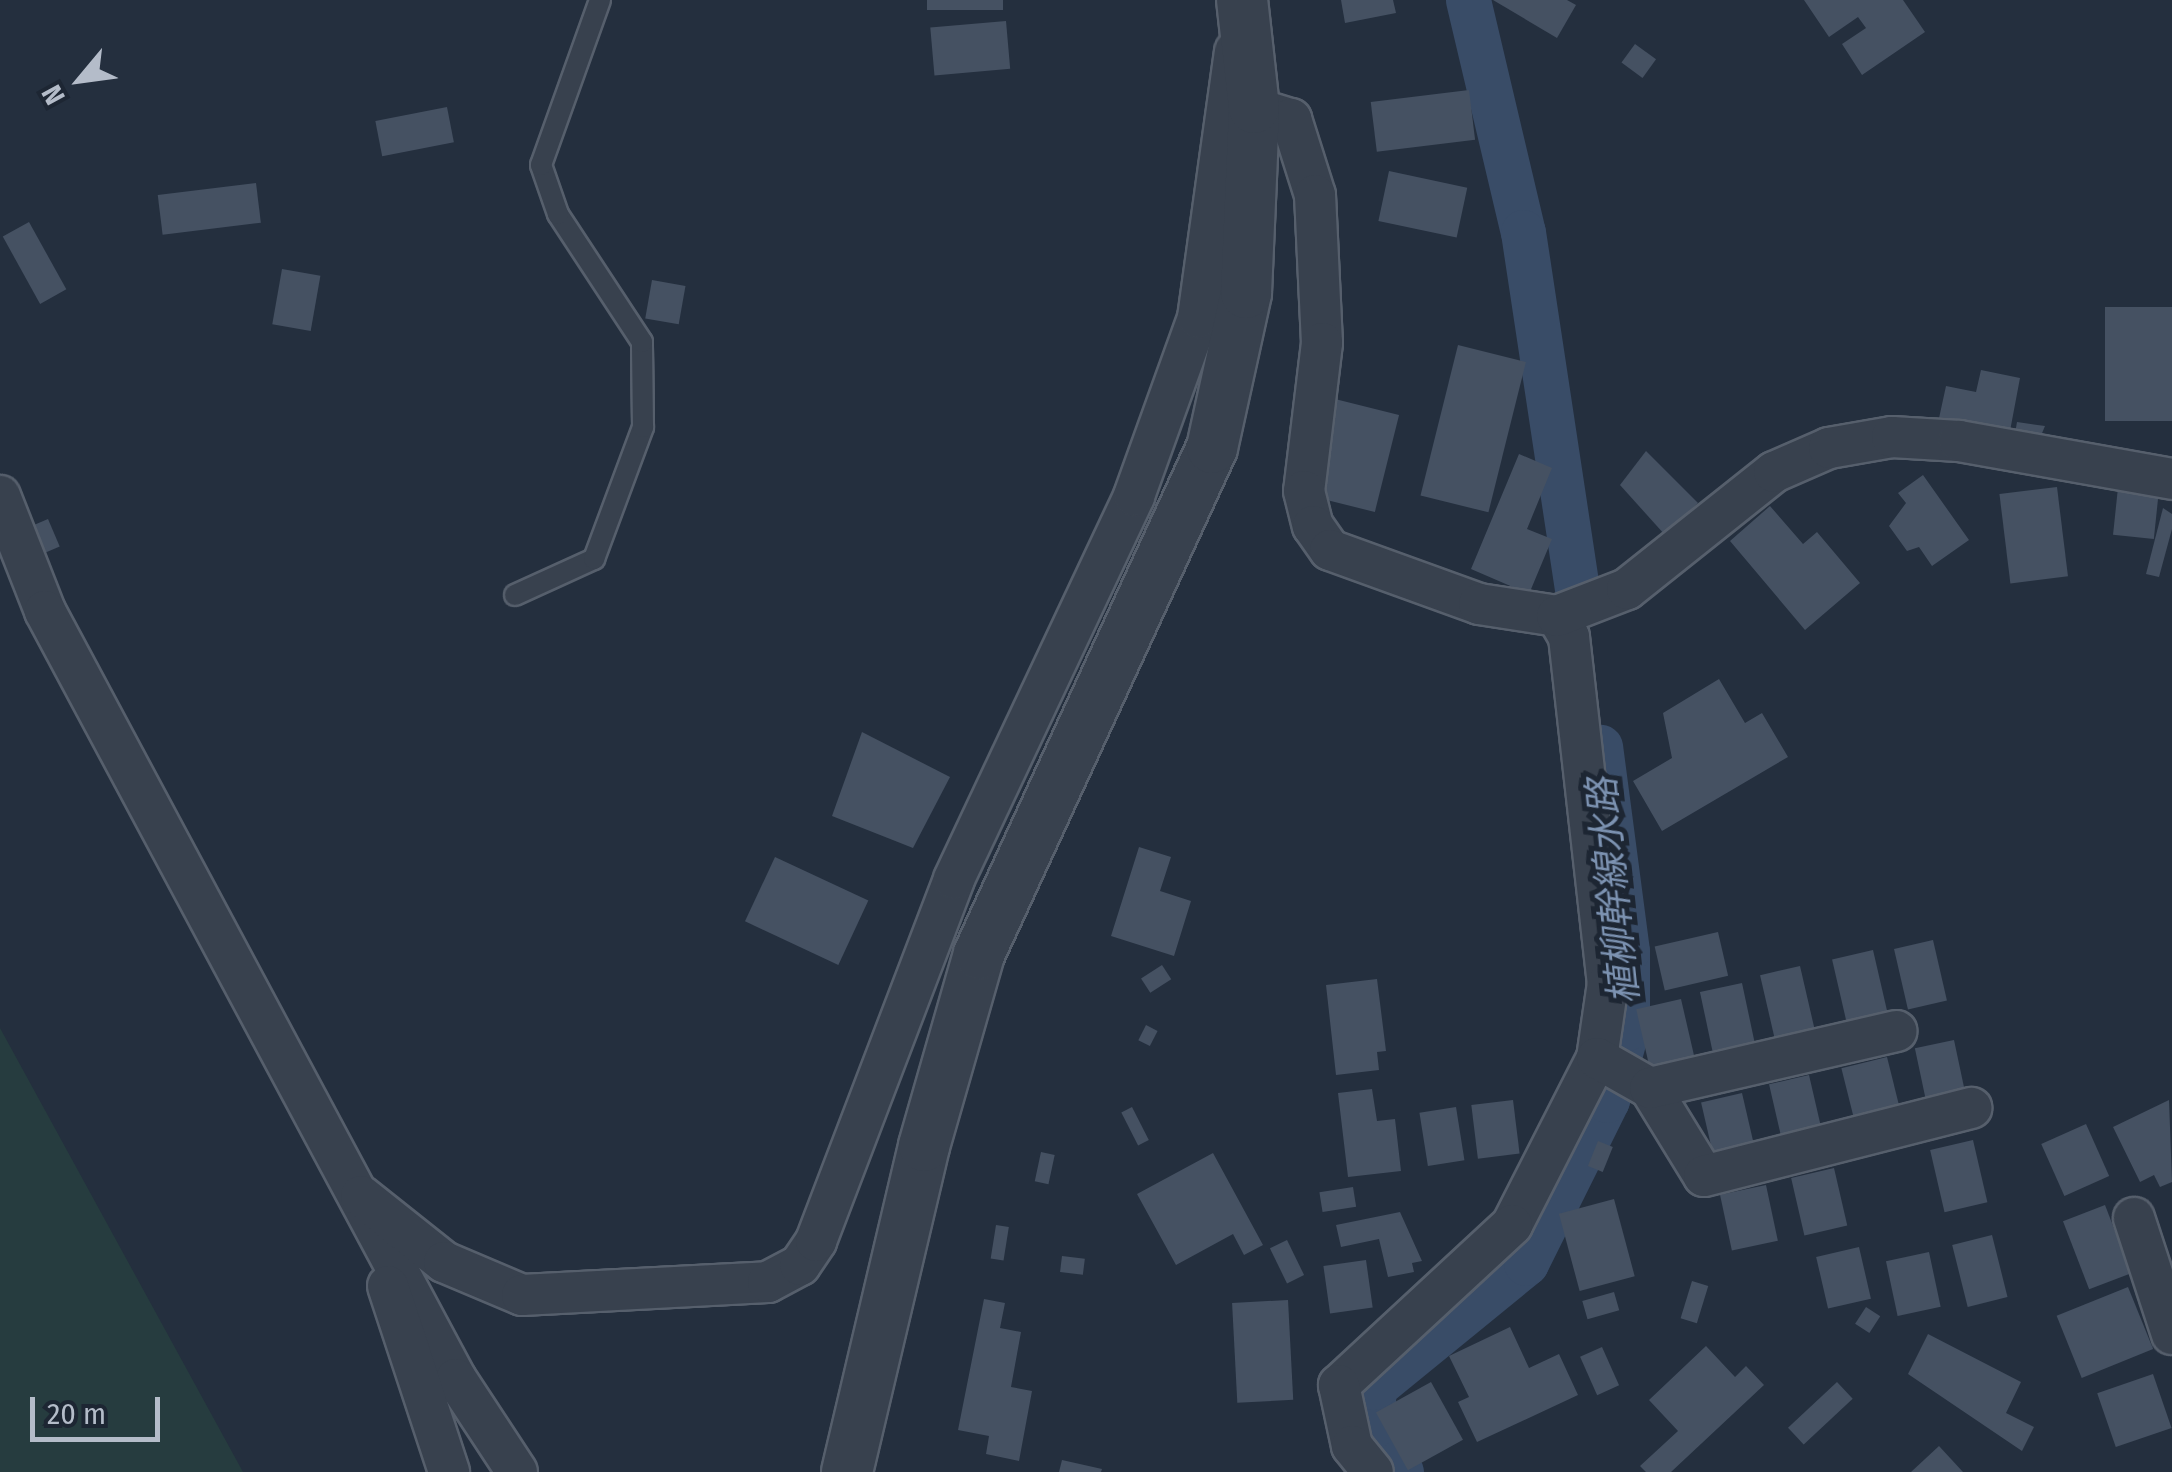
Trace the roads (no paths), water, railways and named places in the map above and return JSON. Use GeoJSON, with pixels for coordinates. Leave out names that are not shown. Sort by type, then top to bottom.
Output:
{"type":"FeatureCollection","features":[{"type":"Feature","properties":{"kind":"street"},"geometry":{"type":"LineString","coordinates":[[847,1472],[924,1146],[979,954],[1212,448],[1246,293],[1254,108],[1242,0]]}},
{"type":"Feature","properties":{"kind":"street"},"geometry":{"type":"LineString","coordinates":[[361,1196],[444,1262],[522,1295],[768,1282],[800,1265],[816,1242],[954,879],[1134,496],[1198,318],[1242,0]]}},
{"type":"Feature","properties":{"kind":"street"},"geometry":{"type":"LineString","coordinates":[[1254,108],[1291,119],[1315,195],[1322,343],[1304,491],[1313,526],[1330,550],[1479,604],[1556,616],[1628,589],[1774,472],[1828,448],[1892,437],[1959,441],[2172,479]]}},
{"type":"Feature","properties":{"kind":"street"},"geometry":{"type":"LineString","coordinates":[[0,496],[45,612],[456,1379],[517,1472]]}},
{"type":"Feature","properties":{"kind":"street"},"geometry":{"type":"LineString","coordinates":[[1556,616],[1569,637],[1620,1070],[1704,1176],[1971,1108]]}},
{"type":"Feature","properties":{"kind":"street"},"geometry":{"type":"LineString","coordinates":[[1373,1472],[1352,1446],[1339,1385],[1429,1294],[1512,1226],[1620,1070],[1896,1031]]}},
{"type":"Feature","properties":{"kind":"street"},"geometry":{"type":"LineString","coordinates":[[361,1196],[449,1472]]}},
{"type":"Feature","properties":{"kind":"street"},"geometry":{"type":"LineString","coordinates":[[2134,1218],[2172,1334]]}},
{"type":"Feature","properties":{"kind":"lane"},"geometry":{"type":"LineString","coordinates":[[515,594],[594,559],[643,427],[642,342],[558,214],[542,165],[600,0]]}},
{"type":"Feature","properties":{"kind":"waterway","name":"植柳幹線水路"},"geometry":{"type":"LineString","coordinates":[[1468,0],[1523,232],[1577,588]]}},
{"type":"Feature","properties":{"kind":"waterway","name":"植柳幹線水路"},"geometry":{"type":"LineString","coordinates":[[1401,1472],[1371,1428],[1374,1387],[1526,1263],[1607,1100],[1627,1028],[1627,951],[1600,747]]}}]}
